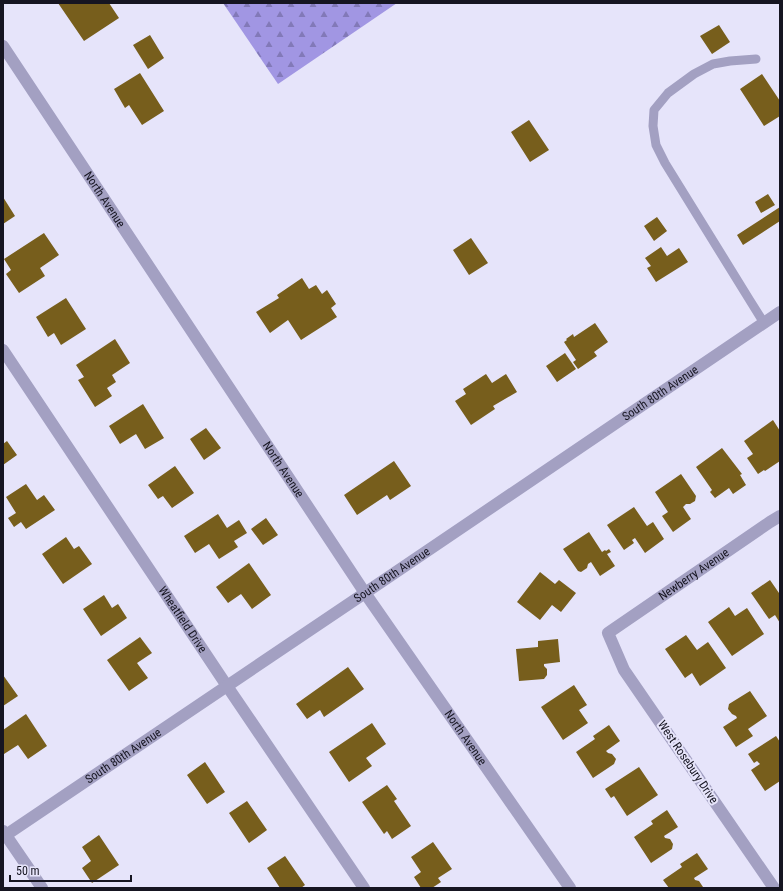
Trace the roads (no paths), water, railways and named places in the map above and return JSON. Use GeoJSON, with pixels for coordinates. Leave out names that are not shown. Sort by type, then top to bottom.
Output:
{"type":"FeatureCollection","features":[{"type":"Feature","properties":{"kind":"street","name":"North Avenue"},"geometry":{"type":"LineString","coordinates":[[3,46],[365,593],[570,888]]}},
{"type":"Feature","properties":{"kind":"street","name":"South 80th Avenue"},"geometry":{"type":"LineString","coordinates":[[4,834],[227,686],[780,312]]}},
{"type":"Feature","properties":{"kind":"street","name":"Wheatfield Drive"},"geometry":{"type":"LineString","coordinates":[[3,350],[227,686],[364,888]]}},
{"type":"Feature","properties":{"kind":"street","name":"Newberry Avenue"},"geometry":{"type":"LineString","coordinates":[[608,633],[780,516]]}},
{"type":"Feature","properties":{"kind":"street","name":"West Rosebury Drive"},"geometry":{"type":"LineString","coordinates":[[608,633],[624,670],[774,888]]}},
{"type":"Feature","properties":{"kind":"street"},"geometry":{"type":"LineString","coordinates":[[4,834],[42,888]]}},
{"type":"Feature","properties":{"kind":"lane"},"geometry":{"type":"LineString","coordinates":[[756,60],[730,61],[713,64],[694,74],[668,93],[654,110],[653,126],[656,145],[665,163],[764,323]]}}]}
